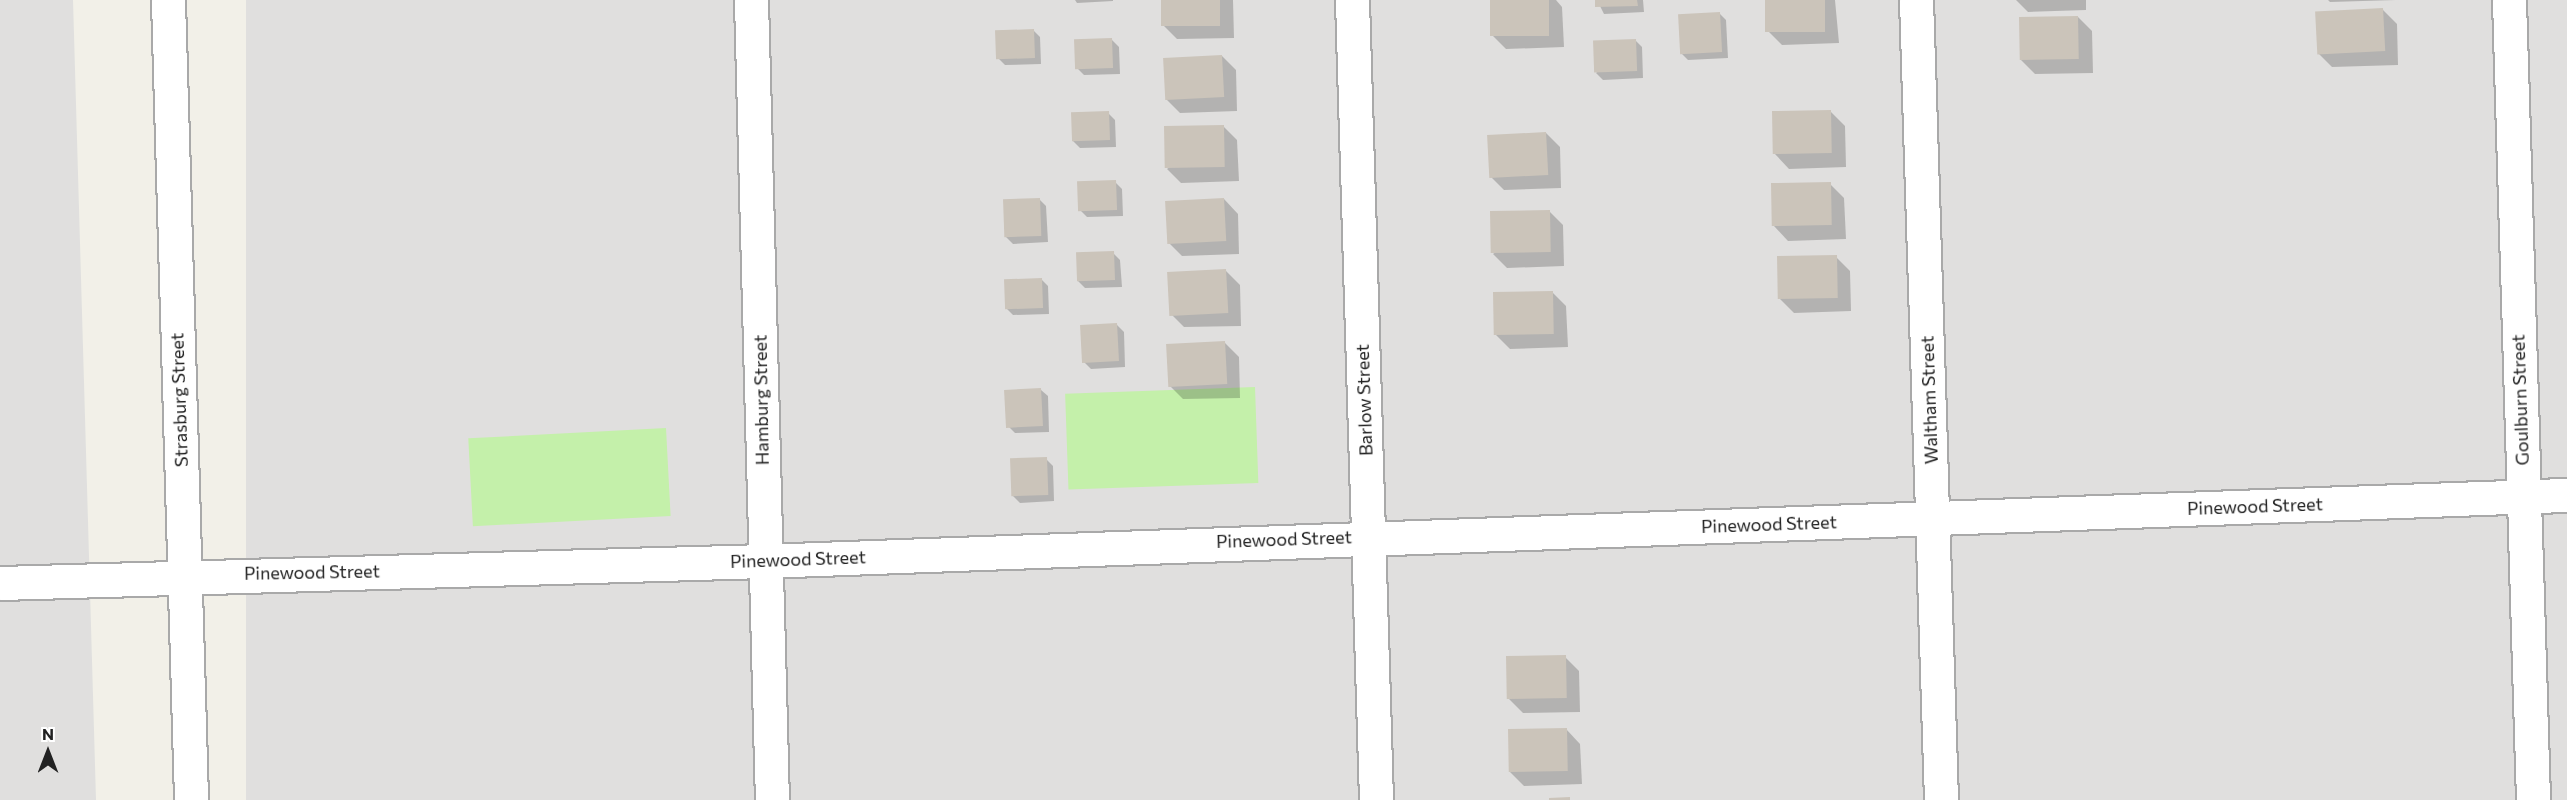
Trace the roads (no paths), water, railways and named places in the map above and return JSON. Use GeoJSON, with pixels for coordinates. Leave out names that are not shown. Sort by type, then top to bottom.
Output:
{"type":"FeatureCollection","features":[{"type":"Feature","properties":{"kind":"street","name":"Strasburg Street"},"geometry":{"type":"LineString","coordinates":[[168,0],[191,800]]}},
{"type":"Feature","properties":{"kind":"street","name":"Hamburg Street"},"geometry":{"type":"LineString","coordinates":[[751,0],[771,800]]}},
{"type":"Feature","properties":{"kind":"street","name":"Barlow Street"},"geometry":{"type":"LineString","coordinates":[[1352,0],[1377,800]]}},
{"type":"Feature","properties":{"kind":"street","name":"Waltham Street"},"geometry":{"type":"LineString","coordinates":[[1916,0],[1941,800]]}},
{"type":"Feature","properties":{"kind":"street","name":"Goulburn Street"},"geometry":{"type":"LineString","coordinates":[[2509,0],[2533,800]]}},
{"type":"Feature","properties":{"kind":"street","name":"Pinewood Street"},"geometry":{"type":"LineString","coordinates":[[0,583],[764,561],[1368,536],[1932,519],[2567,495]]}}]}
